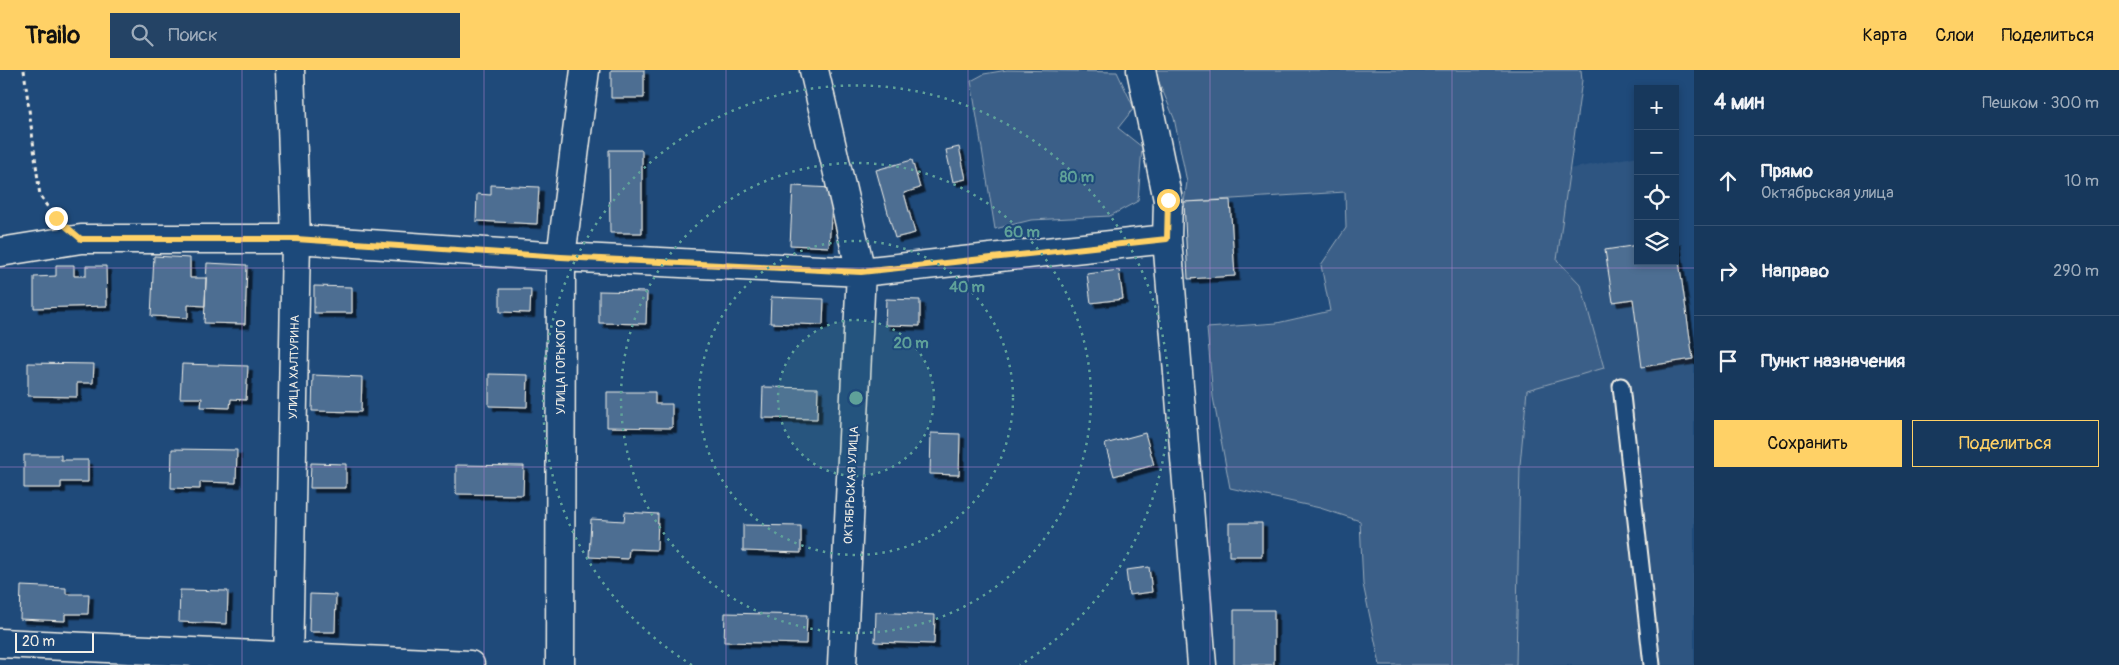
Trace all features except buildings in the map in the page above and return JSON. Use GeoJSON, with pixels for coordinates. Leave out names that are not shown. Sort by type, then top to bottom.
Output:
{"type":"FeatureCollection","features":[{"type":"Feature","properties":{"kind":"street","name":"УЛИЦА ХАЛТУРИНА"},"geometry":{"type":"LineString","coordinates":[[288,661],[296,239],[290,70]]}},
{"type":"Feature","properties":{"kind":"street","name":"УЛИЦА ГОРЬКОГО"},"geometry":{"type":"LineString","coordinates":[[560,665],[561,257],[585,70]]}},
{"type":"Feature","properties":{"kind":"street","name":"ОКТЯБРЬСКАЯ УЛИЦА"},"geometry":{"type":"LineString","coordinates":[[814,70],[861,272],[842,665]]}},
{"type":"Feature","properties":{"kind":"street"},"geometry":{"type":"LineString","coordinates":[[1141,70],[1168,200],[1167,239],[1202,665]]}},
{"type":"Feature","properties":{"kind":"street"},"geometry":{"type":"LineString","coordinates":[[0,252],[81,239],[296,239],[561,257],[861,272],[1167,239]]}},
{"type":"Feature","properties":{"kind":"street"},"geometry":{"type":"LineString","coordinates":[[0,643],[288,661],[470,665]]}},
{"type":"Feature","properties":{"kind":"lane"},"geometry":{"type":"LineString","coordinates":[[1621,386],[1652,665]]}},
{"type":"Feature","properties":{"kind":"path"},"geometry":{"type":"LineString","coordinates":[[24,70],[40,196],[56,218],[81,239]]}},
{"type":"Feature","properties":{"kind":"shaded area"},"geometry":{"type":"Polygon","coordinates":[[[1007,70],[1117,72],[1134,108],[1118,128],[1142,147],[1138,201],[1110,216],[1031,220],[995,229],[971,81],[984,74],[1007,70]]]}},
{"type":"Feature","properties":{"kind":"shaded area"},"geometry":{"type":"Polygon","coordinates":[[[1154,70],[1581,70],[1582,80],[1557,260],[1581,285],[1604,368],[1527,390],[1520,465],[1516,665],[1380,665],[1363,584],[1360,521],[1320,508],[1230,488],[1213,397],[1207,328],[1277,323],[1330,311],[1321,265],[1346,228],[1345,192],[1184,202],[1187,182],[1174,118],[1154,70]]]}},
{"type":"Feature","properties":{"kind":"shaded area"},"geometry":{"type":"Polygon","coordinates":[[[1634,157],[1634,265],[1679,265],[1694,364],[1694,665],[1516,665],[1520,465],[1527,390],[1581,285],[1557,260],[1569,169],[1634,157]]]}},
{"type":"Feature","properties":{"kind":"route"},"geometry":{"type":"LineString","coordinates":[[56,218],[81,239],[296,239],[561,257],[861,272],[1167,239],[1168,200]]}}]}
